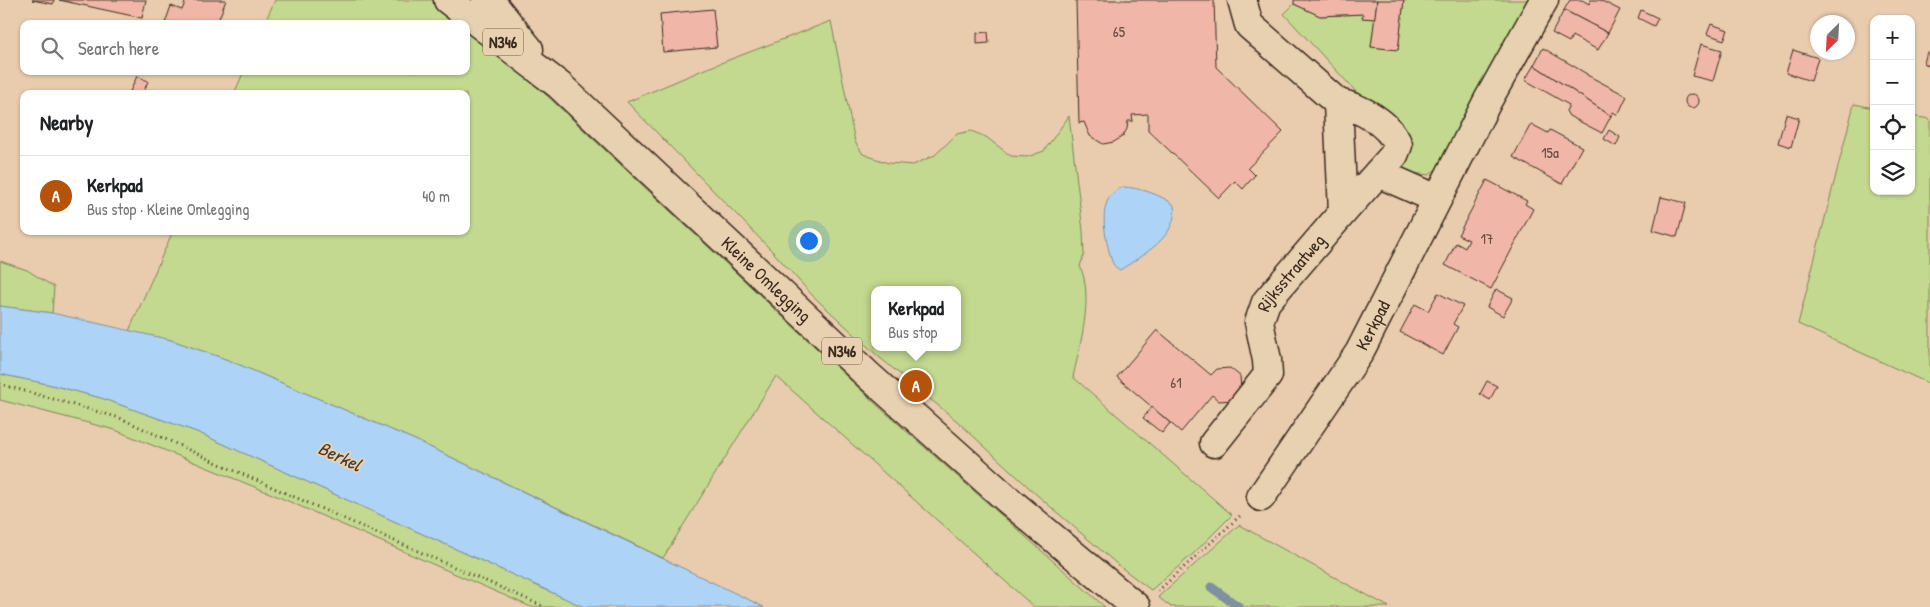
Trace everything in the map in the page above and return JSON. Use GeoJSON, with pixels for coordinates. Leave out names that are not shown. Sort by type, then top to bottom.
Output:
{"type":"FeatureCollection","features":[{"type":"Feature","properties":{"kind":"street","name":"N346"},"geometry":{"type":"LineString","coordinates":[[448,0],[559,85]]}},
{"type":"Feature","properties":{"kind":"street","name":"N346"},"geometry":{"type":"LineString","coordinates":[[486,0],[496,8],[559,85]]}},
{"type":"Feature","properties":{"kind":"street","name":"Rijksstraatweg"},"geometry":{"type":"LineString","coordinates":[[1214,443],[1268,375],[1267,360],[1259,322],[1266,302],[1397,151],[1398,146],[1395,138],[1368,114],[1351,106],[1338,103],[1249,25],[1242,0]]}},
{"type":"Feature","properties":{"kind":"street","name":"Kerkpad"},"geometry":{"type":"LineString","coordinates":[[1261,497],[1359,353],[1488,100],[1544,0]]}},
{"type":"Feature","properties":{"kind":"street","name":"Kleine Omlegging"},"geometry":{"type":"LineString","coordinates":[[559,85],[869,376],[1007,499],[1145,600]]}},
{"type":"Feature","properties":{"kind":"street"},"geometry":{"type":"LineString","coordinates":[[1338,103],[1343,212]]}},
{"type":"Feature","properties":{"kind":"street"},"geometry":{"type":"LineString","coordinates":[[1378,173],[1437,199]]}},
{"type":"Feature","properties":{"kind":"path"},"geometry":{"type":"LineString","coordinates":[[0,384],[120,418],[233,470],[545,607]]}},
{"type":"Feature","properties":{"kind":"path"},"geometry":{"type":"LineString","coordinates":[[1145,600],[1261,497]]}},
{"type":"Feature","properties":{"kind":"green space"},"geometry":{"type":"Polygon","coordinates":[[[275,0],[435,0],[459,20],[266,20],[275,0]]]}},
{"type":"Feature","properties":{"kind":"green space"},"geometry":{"type":"Polygon","coordinates":[[[1404,0],[1533,0],[1443,163],[1429,175],[1405,172],[1397,163],[1410,150],[1284,14],[1294,4],[1320,16],[1363,14],[1363,18],[1375,19],[1371,47],[1398,50],[1404,0]]]}},
{"type":"Feature","properties":{"kind":"green space"},"geometry":{"type":"Polygon","coordinates":[[[831,21],[855,142],[863,154],[888,163],[913,165],[935,155],[957,134],[971,131],[986,137],[1011,156],[1027,157],[1044,151],[1069,116],[1083,231],[1084,255],[1080,266],[1086,292],[1082,336],[1073,377],[1232,515],[1193,554],[1151,590],[1118,565],[1037,495],[957,421],[873,351],[961,351],[961,286],[871,286],[871,350],[813,296],[772,251],[627,102],[705,69],[831,21]]]}},
{"type":"Feature","properties":{"kind":"green space"},"geometry":{"type":"Polygon","coordinates":[[[470,28],[510,61],[878,406],[1105,607],[1034,607],[776,376],[663,558],[415,440],[228,360],[171,340],[129,331],[171,235],[470,235],[470,90],[236,90],[242,75],[470,75],[470,28]]]}},
{"type":"Feature","properties":{"kind":"green space"},"geometry":{"type":"Polygon","coordinates":[[[1854,104],[1870,107],[1870,195],[1915,195],[1915,117],[1930,119],[1930,384],[1798,324],[1854,104]]]}},
{"type":"Feature","properties":{"kind":"green space"},"geometry":{"type":"Polygon","coordinates":[[[0,261],[27,270],[54,287],[52,313],[0,306],[0,261]]]}},
{"type":"Feature","properties":{"kind":"green space"},"geometry":{"type":"Polygon","coordinates":[[[0,374],[101,398],[197,432],[584,607],[531,607],[272,494],[115,430],[0,400],[0,374]]]}},
{"type":"Feature","properties":{"kind":"green space"},"geometry":{"type":"Polygon","coordinates":[[[1239,525],[1389,607],[1171,607],[1158,597],[1239,525]]]}},
{"type":"Feature","properties":{"kind":"water"},"geometry":{"type":"Polygon","coordinates":[[[1122,187],[1142,190],[1163,198],[1174,205],[1174,216],[1171,226],[1158,244],[1120,270],[1111,260],[1105,234],[1104,215],[1109,198],[1122,187]]]}},
{"type":"Feature","properties":{"kind":"water","name":"Berkel"},"geometry":{"type":"Polygon","coordinates":[[[0,306],[52,313],[171,340],[228,360],[415,440],[764,607],[584,607],[197,432],[101,398],[0,374],[0,306]]]}},
{"type":"Feature","properties":{"kind":"building"},"geometry":{"type":"Polygon","coordinates":[[[32,0],[54,0],[53,4],[32,0]]]}},
{"type":"Feature","properties":{"kind":"building"},"geometry":{"type":"Polygon","coordinates":[[[59,0],[146,0],[142,18],[59,0]]]}},
{"type":"Feature","properties":{"kind":"building"},"geometry":{"type":"Polygon","coordinates":[[[186,0],[226,0],[218,20],[166,20],[171,6],[182,10],[186,0]]]}},
{"type":"Feature","properties":{"kind":"building"},"geometry":{"type":"Polygon","coordinates":[[[1076,0],[1214,0],[1216,67],[1283,132],[1248,168],[1255,175],[1243,189],[1235,181],[1219,198],[1148,130],[1148,114],[1132,115],[1133,121],[1128,121],[1127,129],[1123,136],[1114,142],[1103,144],[1090,136],[1084,122],[1079,123],[1076,0]]]}},
{"type":"Feature","properties":{"kind":"building"},"geometry":{"type":"Polygon","coordinates":[[[1294,0],[1377,0],[1375,19],[1362,18],[1363,14],[1320,16],[1294,4],[1294,0]]]}},
{"type":"Feature","properties":{"kind":"building"},"geometry":{"type":"Polygon","coordinates":[[[1377,0],[1404,0],[1398,50],[1371,47],[1377,0]]]}},
{"type":"Feature","properties":{"kind":"building"},"geometry":{"type":"Polygon","coordinates":[[[1570,0],[1582,0],[1589,4],[1590,0],[1600,0],[1620,10],[1608,33],[1564,10],[1570,0]]]}},
{"type":"Feature","properties":{"kind":"building"},"geometry":{"type":"Polygon","coordinates":[[[713,9],[717,47],[663,52],[660,14],[713,9]]]}},
{"type":"Feature","properties":{"kind":"building"},"geometry":{"type":"Polygon","coordinates":[[[1564,10],[1608,33],[1598,50],[1572,36],[1569,42],[1552,33],[1564,10]]]}},
{"type":"Feature","properties":{"kind":"building"},"geometry":{"type":"Polygon","coordinates":[[[1641,10],[1658,18],[1654,26],[1638,18],[1641,10]]]}},
{"type":"Feature","properties":{"kind":"building"},"geometry":{"type":"Polygon","coordinates":[[[1711,24],[1728,30],[1724,40],[1707,34],[1711,24]]]}},
{"type":"Feature","properties":{"kind":"building"},"geometry":{"type":"Polygon","coordinates":[[[988,32],[989,43],[977,44],[977,33],[988,32]]]}},
{"type":"Feature","properties":{"kind":"building"},"geometry":{"type":"Polygon","coordinates":[[[1701,44],[1722,50],[1713,81],[1692,76],[1701,44]]]}},
{"type":"Feature","properties":{"kind":"building"},"geometry":{"type":"Polygon","coordinates":[[[1543,48],[1587,75],[1627,96],[1618,115],[1613,112],[1611,116],[1534,65],[1543,48]]]}},
{"type":"Feature","properties":{"kind":"building"},"geometry":{"type":"Polygon","coordinates":[[[1793,50],[1810,55],[1810,60],[1817,60],[1811,81],[1786,73],[1793,50]]]}},
{"type":"Feature","properties":{"kind":"building"},"geometry":{"type":"Polygon","coordinates":[[[1927,52],[1930,54],[1930,67],[1924,63],[1927,52]]]}},
{"type":"Feature","properties":{"kind":"building"},"geometry":{"type":"Polygon","coordinates":[[[1534,65],[1611,116],[1602,133],[1569,116],[1566,111],[1569,105],[1525,80],[1534,65]]]}},
{"type":"Feature","properties":{"kind":"building"},"geometry":{"type":"Polygon","coordinates":[[[137,76],[148,81],[145,90],[131,90],[137,76]]]}},
{"type":"Feature","properties":{"kind":"building"},"geometry":{"type":"Polygon","coordinates":[[[1692,94],[1697,96],[1699,101],[1697,106],[1692,108],[1687,106],[1685,101],[1687,96],[1692,94]]]}},
{"type":"Feature","properties":{"kind":"building"},"geometry":{"type":"Polygon","coordinates":[[[1786,114],[1799,118],[1791,147],[1778,143],[1786,114]]]}},
{"type":"Feature","properties":{"kind":"building"},"geometry":{"type":"Polygon","coordinates":[[[1531,124],[1548,133],[1550,130],[1582,147],[1562,184],[1513,157],[1531,124]]]}},
{"type":"Feature","properties":{"kind":"building"},"geometry":{"type":"Polygon","coordinates":[[[1609,130],[1620,137],[1616,146],[1604,139],[1609,130]]]}},
{"type":"Feature","properties":{"kind":"building"},"geometry":{"type":"Polygon","coordinates":[[[1487,180],[1527,201],[1525,204],[1533,209],[1491,289],[1445,265],[1456,243],[1465,248],[1469,240],[1458,235],[1487,180]]]}},
{"type":"Feature","properties":{"kind":"building"},"geometry":{"type":"Polygon","coordinates":[[[1661,197],[1686,203],[1677,237],[1653,230],[1661,197]]]}},
{"type":"Feature","properties":{"kind":"building"},"geometry":{"type":"Polygon","coordinates":[[[1496,289],[1513,298],[1503,316],[1487,307],[1496,289]]]}},
{"type":"Feature","properties":{"kind":"building"},"geometry":{"type":"Polygon","coordinates":[[[1438,293],[1463,306],[1453,324],[1458,327],[1443,355],[1400,332],[1415,304],[1428,311],[1438,293]]]}},
{"type":"Feature","properties":{"kind":"building"},"geometry":{"type":"Polygon","coordinates":[[[1157,330],[1211,375],[1217,369],[1230,368],[1240,376],[1241,389],[1233,400],[1219,401],[1212,395],[1181,432],[1117,377],[1157,330]]]}},
{"type":"Feature","properties":{"kind":"building"},"geometry":{"type":"Polygon","coordinates":[[[1487,381],[1497,386],[1490,400],[1480,394],[1487,381]]]}},
{"type":"Feature","properties":{"kind":"building"},"geometry":{"type":"Polygon","coordinates":[[[1152,407],[1170,423],[1162,433],[1143,418],[1152,407]]]}},
{"type":"Feature","properties":{"kind":"waterway"},"geometry":{"type":"LineString","coordinates":[[1211,587],[1239,607]]}},
{"type":"Feature","properties":{"kind":"place","name":"Kerkpad"},"geometry":{"type":"Point","coordinates":[916,386]}}]}
